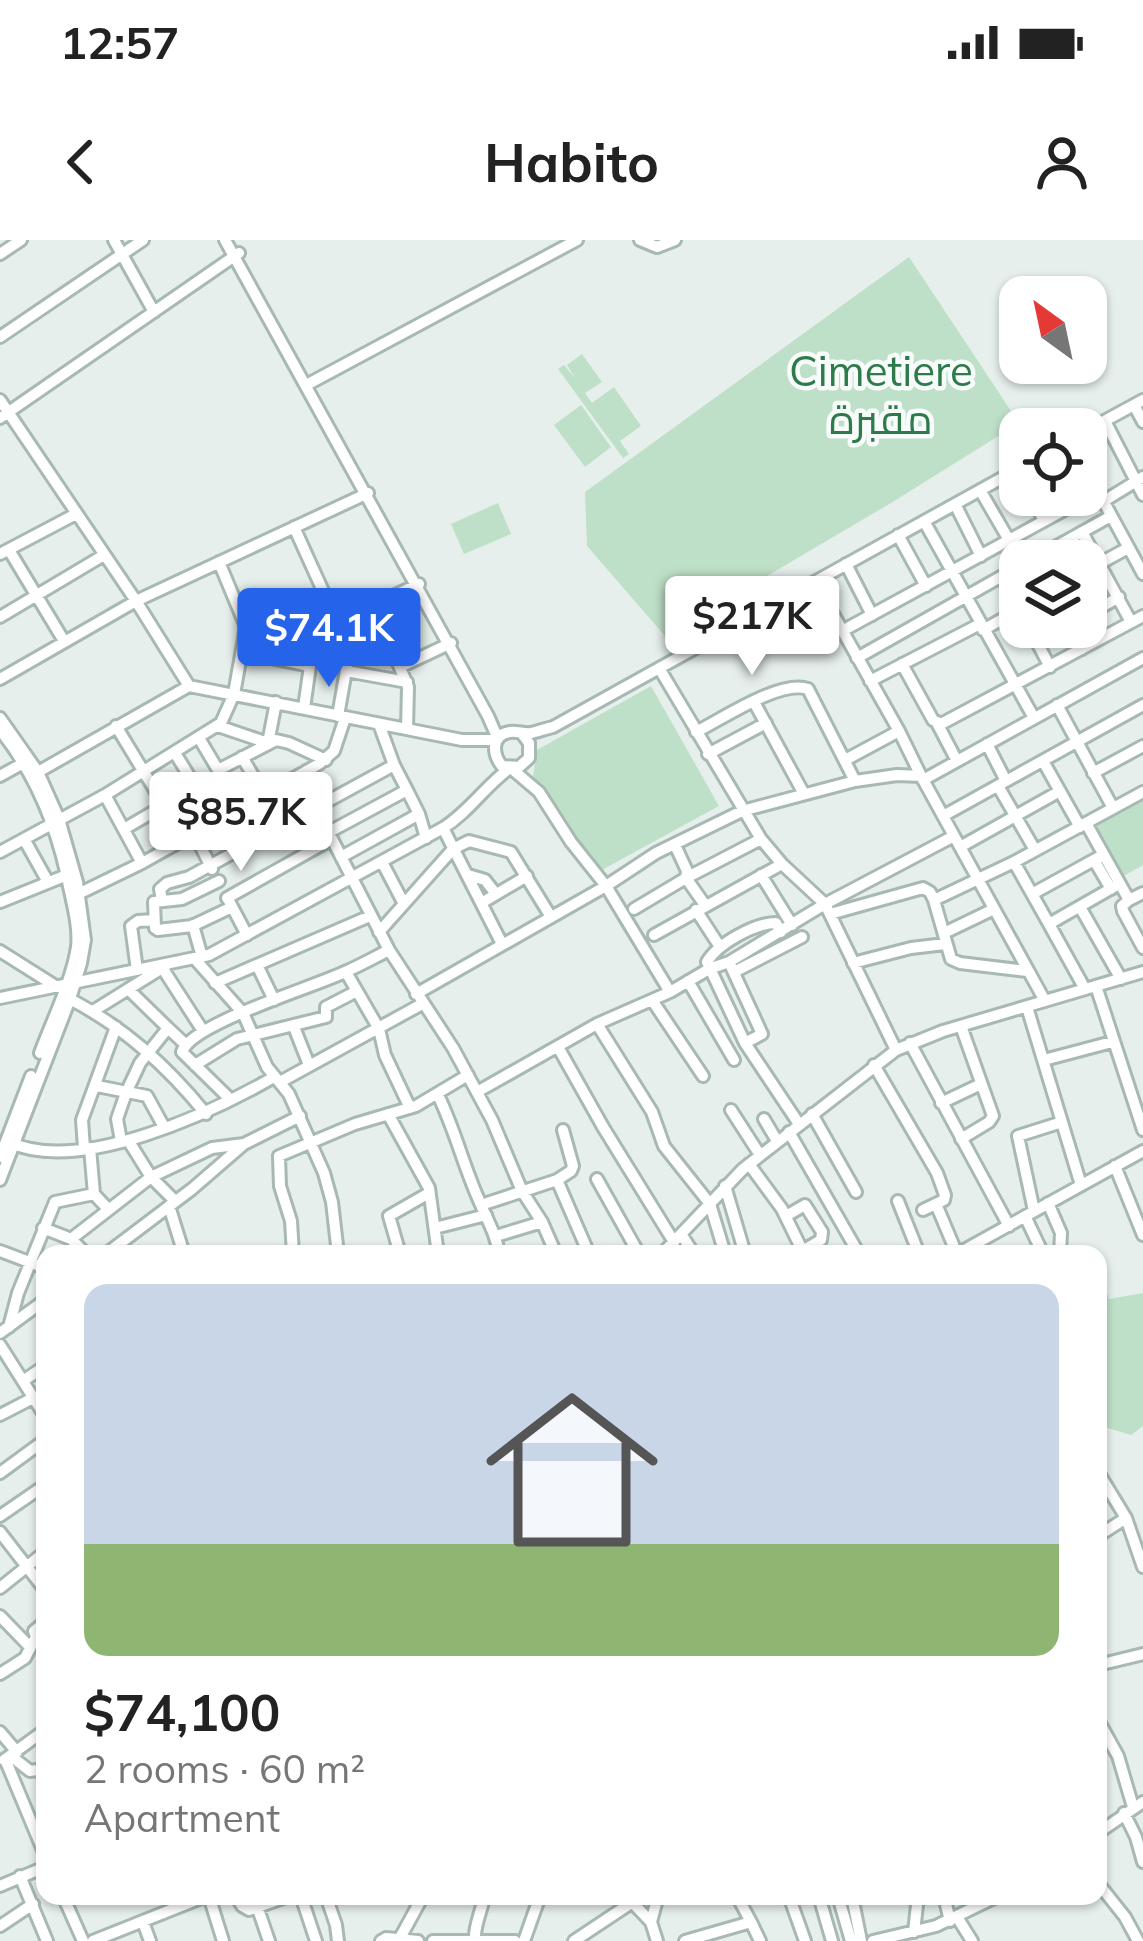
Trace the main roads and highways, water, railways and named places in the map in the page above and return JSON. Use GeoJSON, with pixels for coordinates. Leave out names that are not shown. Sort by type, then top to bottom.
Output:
{"type":"FeatureCollection","features":[{"type":"Feature","properties":{"kind":"park label","name":"Cimetiere مقبرة"},"geometry":{"type":"Point","coordinates":[881,394]}}]}
